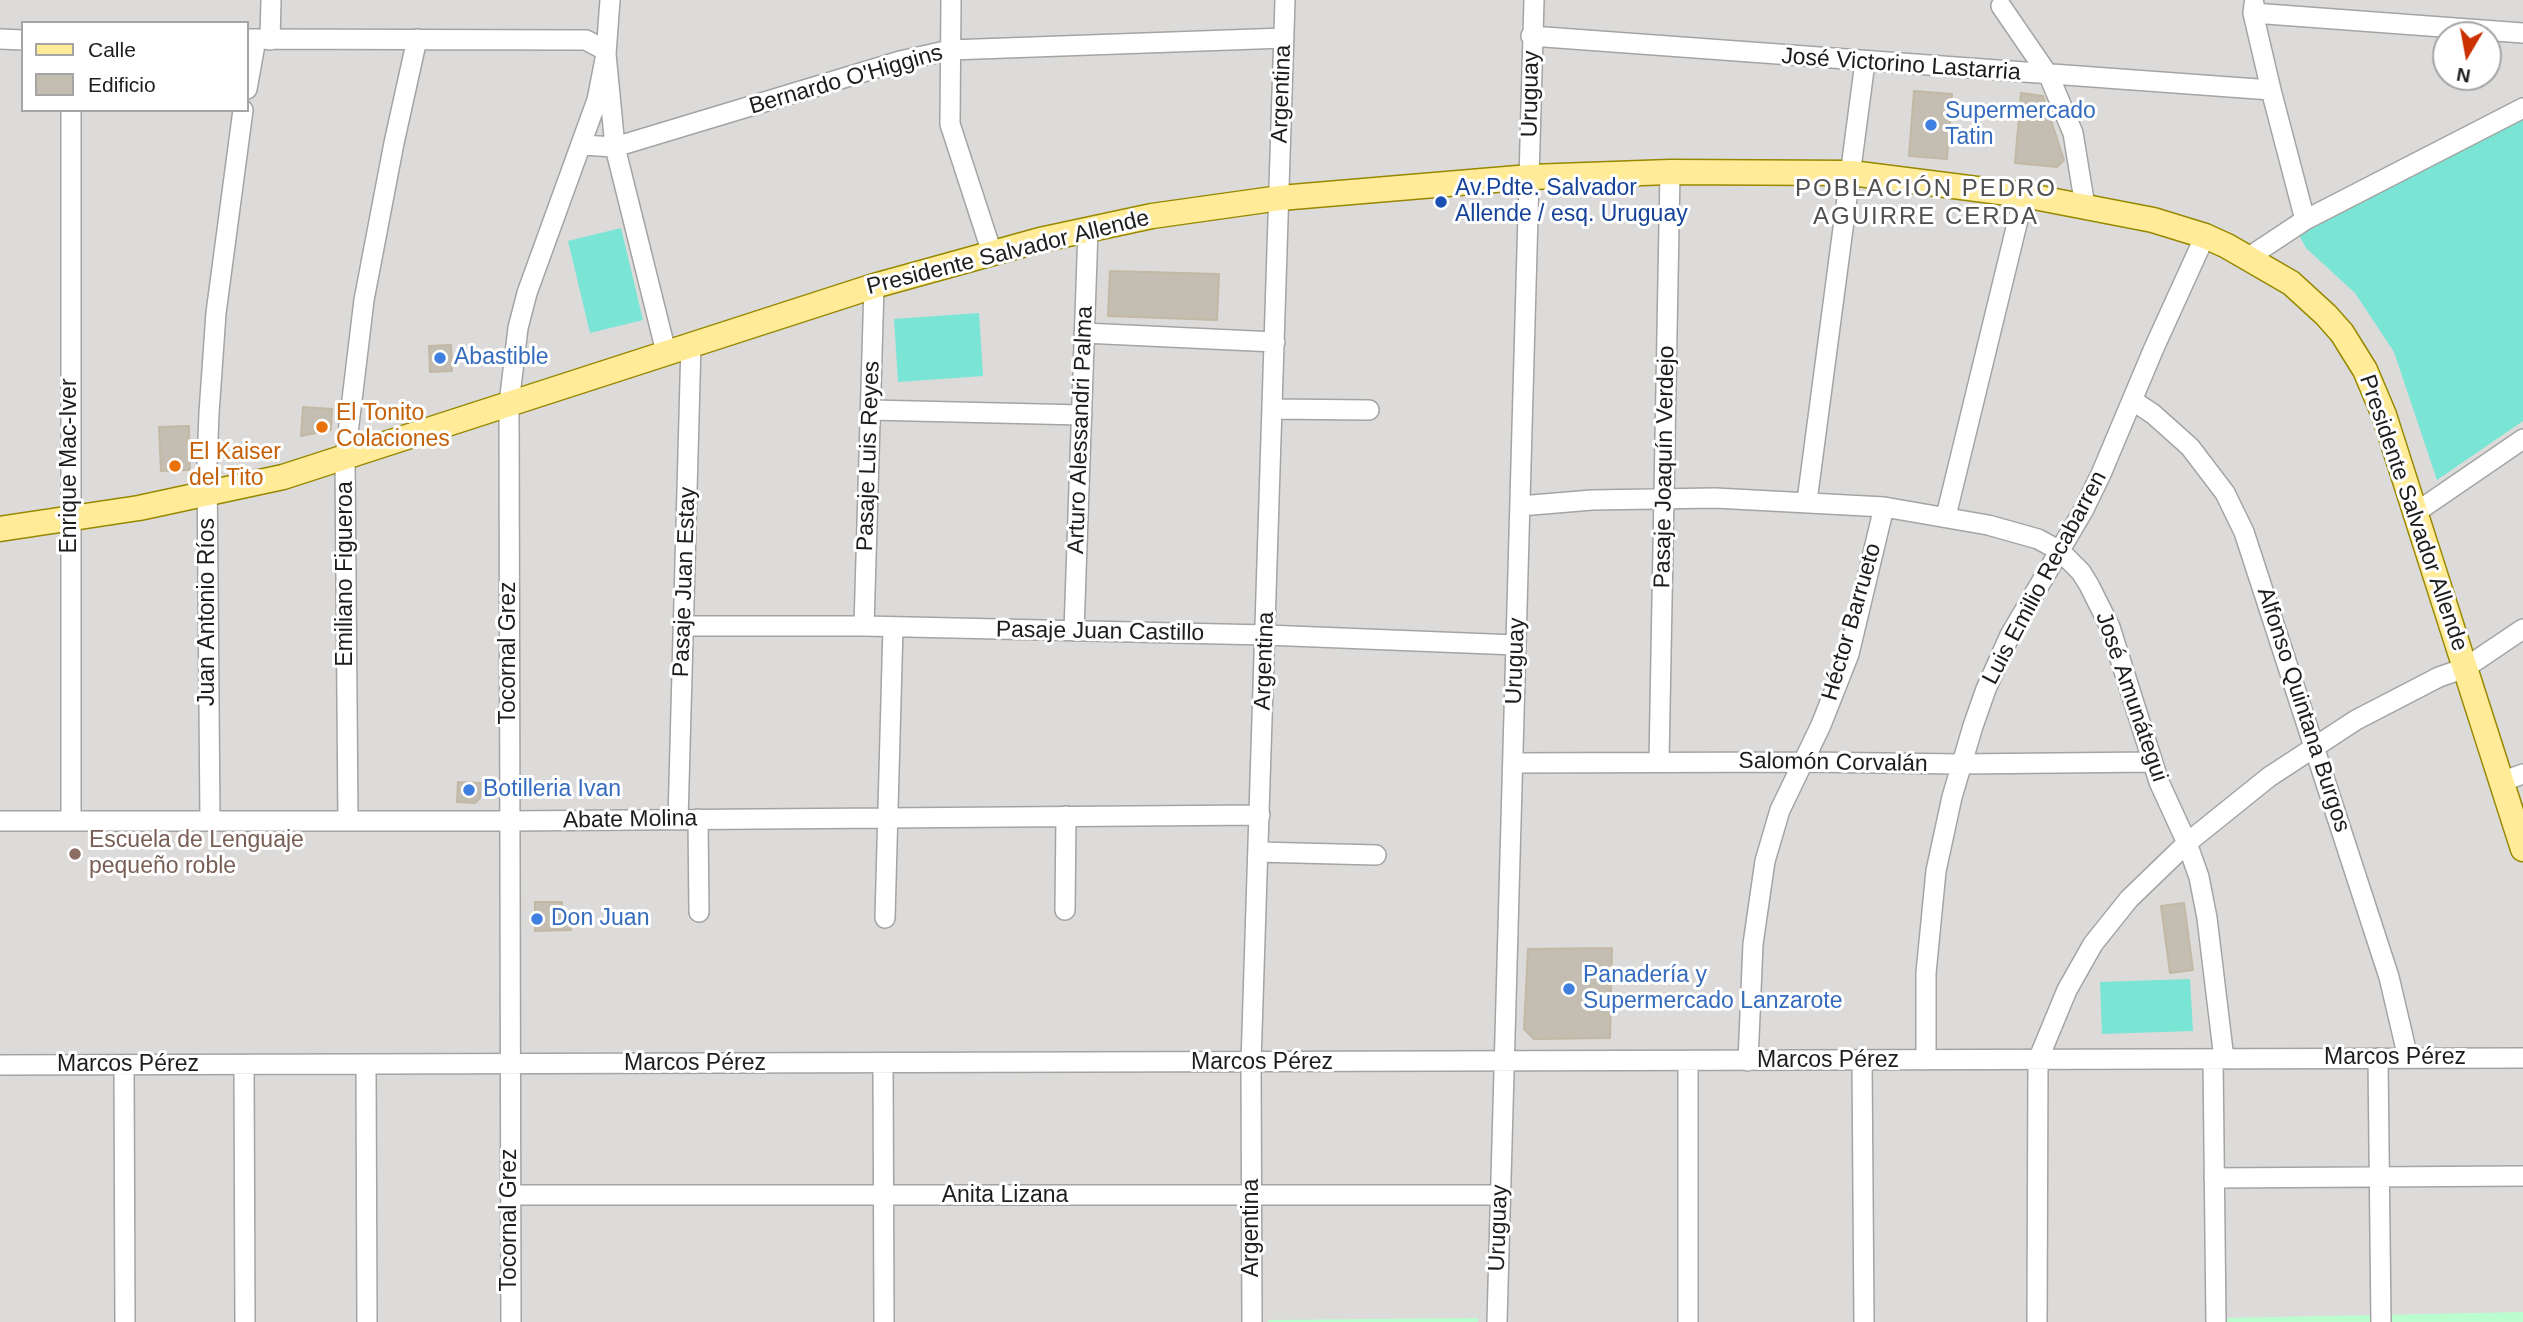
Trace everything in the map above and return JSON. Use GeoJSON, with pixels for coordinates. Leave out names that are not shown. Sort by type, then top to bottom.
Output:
{"type":"FeatureCollection","features":[{"type":"Feature","properties":{"kind":"main road","name":"Presidente Salvador Allende"},"geometry":{"type":"LineString","coordinates":[[0,529],[70,520],[207,495],[283,477],[874,286],[1088,229],[1215,205],[1530,177],[1670,172],[1851,173],[2024,195],[2153,220],[2205,236],[2249,257],[2280,276],[2326,314],[2354,351],[2384,415],[2465,668],[2512,778],[2523,849]]}},
{"type":"Feature","properties":{"kind":"street"},"geometry":{"type":"LineString","coordinates":[[248,84],[258,39],[271,0]]}},
{"type":"Feature","properties":{"kind":"street","name":"Tocornal Grez"},"geometry":{"type":"LineString","coordinates":[[511,1322],[509,404],[514,353],[527,293],[597,100],[606,54],[610,0]]}},
{"type":"Feature","properties":{"kind":"street"},"geometry":{"type":"LineString","coordinates":[[951,0],[949,114],[952,134],[992,253]]}},
{"type":"Feature","properties":{"kind":"street","name":"Argentina"},"geometry":{"type":"LineString","coordinates":[[1252,1322],[1251,1063],[1285,0]]}},
{"type":"Feature","properties":{"kind":"street","name":"Uruguay"},"geometry":{"type":"LineString","coordinates":[[1497,1322],[1534,0]]}},
{"type":"Feature","properties":{"kind":"street"},"geometry":{"type":"LineString","coordinates":[[2001,6],[2049,76],[2073,133],[2085,206]]}},
{"type":"Feature","properties":{"kind":"street"},"geometry":{"type":"LineString","coordinates":[[2305,220],[2271,90],[2253,7],[2523,33]]}},
{"type":"Feature","properties":{"kind":"street","name":"José Victorino Lastarria"},"geometry":{"type":"LineString","coordinates":[[1531,37],[2271,90]]}},
{"type":"Feature","properties":{"kind":"street","name":"Bernardo O'Higgins"},"geometry":{"type":"LineString","coordinates":[[581,145],[615,147],[900,61],[950,50],[1284,38]]}},
{"type":"Feature","properties":{"kind":"street"},"geometry":{"type":"LineString","coordinates":[[0,39],[21,40]]}},
{"type":"Feature","properties":{"kind":"street"},"geometry":{"type":"LineString","coordinates":[[258,39],[586,40],[594,43],[606,54],[615,147],[666,352]]}},
{"type":"Feature","properties":{"kind":"street","name":"Emiliano Figueroa"},"geometry":{"type":"LineString","coordinates":[[348,821],[345,458],[364,300],[417,39]]}},
{"type":"Feature","properties":{"kind":"street"},"geometry":{"type":"LineString","coordinates":[[1807,501],[1865,62]]}},
{"type":"Feature","properties":{"kind":"street"},"geometry":{"type":"LineString","coordinates":[[2249,257],[2305,220],[2523,108]]}},
{"type":"Feature","properties":{"kind":"street","name":"Enrique Mac-Iver"},"geometry":{"type":"LineString","coordinates":[[71,112],[71,821]]}},
{"type":"Feature","properties":{"kind":"street","name":"Juan Antonio Ríos"},"geometry":{"type":"LineString","coordinates":[[210,821],[207,495],[209,413],[216,313],[243,112]]}},
{"type":"Feature","properties":{"kind":"street","name":"Pasaje Joaquín Verdejo"},"geometry":{"type":"LineString","coordinates":[[1659,762],[1670,172]]}},
{"type":"Feature","properties":{"kind":"street"},"geometry":{"type":"LineString","coordinates":[[1946,516],[2024,195]]}},
{"type":"Feature","properties":{"kind":"street","name":"Arturo Alessandri Palma"},"geometry":{"type":"LineString","coordinates":[[1074,631],[1088,229]]}},
{"type":"Feature","properties":{"kind":"street","name":"Luis Emilio Recabarren"},"geometry":{"type":"LineString","coordinates":[[1926,1060],[1926,973],[1931,912],[1943,830],[1961,764],[1997,662],[2101,474],[2205,236]]}},
{"type":"Feature","properties":{"kind":"street","name":"Pasaje Luis Reyes"},"geometry":{"type":"LineString","coordinates":[[864,626],[874,286]]}},
{"type":"Feature","properties":{"kind":"street"},"geometry":{"type":"LineString","coordinates":[[1084,333],[1275,342]]}},
{"type":"Feature","properties":{"kind":"street","name":"Pasaje Juan Estay"},"geometry":{"type":"LineString","coordinates":[[691,344],[683,626],[688,820],[699,912]]}},
{"type":"Feature","properties":{"kind":"street","name":"Alfonso Quintana Burgos"},"geometry":{"type":"LineString","coordinates":[[2132,400],[2190,447],[2209,469],[2236,512],[2252,552],[2389,977],[2408,1058]]}},
{"type":"Feature","properties":{"kind":"street"},"geometry":{"type":"LineString","coordinates":[[1273,409],[1369,410]]}},
{"type":"Feature","properties":{"kind":"street"},"geometry":{"type":"LineString","coordinates":[[871,410],[1082,415]]}},
{"type":"Feature","properties":{"kind":"street"},"geometry":{"type":"LineString","coordinates":[[2415,513],[2523,439]]}},
{"type":"Feature","properties":{"kind":"street","name":"José Amunátegui"},"geometry":{"type":"LineString","coordinates":[[1520,506],[1664,498],[1807,501],[1884,507],[1946,516],[2025,535],[2060,551],[2081,572],[2100,605],[2117,646],[2152,762],[2199,877],[2207,918],[2218,1059],[2214,1178],[2216,1322]]}},
{"type":"Feature","properties":{"kind":"street","name":"Héctor Barrueto"},"geometry":{"type":"LineString","coordinates":[[1748,1061],[1752,944],[1759,888],[1780,810],[1821,725],[1849,654],[1884,507]]}},
{"type":"Feature","properties":{"kind":"street","name":"Pasaje Juan Castillo"},"geometry":{"type":"LineString","coordinates":[[683,626],[864,626],[1266,635],[1516,645]]}},
{"type":"Feature","properties":{"kind":"street"},"geometry":{"type":"LineString","coordinates":[[885,918],[892,627]]}},
{"type":"Feature","properties":{"kind":"street"},"geometry":{"type":"LineString","coordinates":[[2037,1322],[2038,1060],[2067,990],[2093,944],[2129,899],[2187,843],[2269,776],[2401,696],[2465,668],[2523,629]]}},
{"type":"Feature","properties":{"kind":"street","name":"Salomón Corvalán"},"geometry":{"type":"LineString","coordinates":[[1513,763],[2152,762]]}},
{"type":"Feature","properties":{"kind":"street","name":"Abate Molina"},"geometry":{"type":"LineString","coordinates":[[0,821],[509,821],[1259,815]]}},
{"type":"Feature","properties":{"kind":"street"},"geometry":{"type":"LineString","coordinates":[[1065,909],[1066,816]]}},
{"type":"Feature","properties":{"kind":"street"},"geometry":{"type":"LineString","coordinates":[[1258,852],[1376,855]]}},
{"type":"Feature","properties":{"kind":"street"},"geometry":{"type":"LineString","coordinates":[[2378,1058],[2381,1322]]}},
{"type":"Feature","properties":{"kind":"street","name":"Marcos Pérez"},"geometry":{"type":"LineString","coordinates":[[0,1065],[2523,1058]]}},
{"type":"Feature","properties":{"kind":"street"},"geometry":{"type":"LineString","coordinates":[[1688,1061],[1688,1322]]}},
{"type":"Feature","properties":{"kind":"street"},"geometry":{"type":"LineString","coordinates":[[1862,1061],[1864,1322]]}},
{"type":"Feature","properties":{"kind":"street"},"geometry":{"type":"LineString","coordinates":[[883,1063],[884,1322]]}},
{"type":"Feature","properties":{"kind":"street"},"geometry":{"type":"LineString","coordinates":[[124,1065],[125,1322]]}},
{"type":"Feature","properties":{"kind":"street"},"geometry":{"type":"LineString","coordinates":[[244,1065],[245,1322]]}},
{"type":"Feature","properties":{"kind":"street"},"geometry":{"type":"LineString","coordinates":[[366,1065],[367,1322]]}},
{"type":"Feature","properties":{"kind":"street"},"geometry":{"type":"LineString","coordinates":[[2214,1178],[2523,1176]]}},
{"type":"Feature","properties":{"kind":"street","name":"Anita Lizana"},"geometry":{"type":"LineString","coordinates":[[510,1195],[1500,1195]]}},
{"type":"Feature","properties":{"kind":"shaded area"},"geometry":{"type":"Polygon","coordinates":[[[0,0],[2523,0],[2523,1322],[0,1322],[0,0]]]}},
{"type":"Feature","properties":{"kind":"shaded area"},"geometry":{"type":"Polygon","coordinates":[[[2523,118],[2523,421],[2437,480],[2394,352],[2355,293],[2306,248],[2299,235],[2523,118]]]}},
{"type":"Feature","properties":{"kind":"shaded area"},"geometry":{"type":"Polygon","coordinates":[[[621,228],[643,320],[590,333],[568,241],[621,228]]]}},
{"type":"Feature","properties":{"kind":"shaded area"},"geometry":{"type":"Polygon","coordinates":[[[979,313],[983,376],[898,382],[894,319],[979,313]]]}},
{"type":"Feature","properties":{"kind":"shaded area"},"geometry":{"type":"Polygon","coordinates":[[[2190,979],[2193,1031],[2102,1034],[2100,982],[2190,979]]]}},
{"type":"Feature","properties":{"kind":"green space"},"geometry":{"type":"Polygon","coordinates":[[[2523,1312],[2523,1322],[2226,1322],[2225,1318],[2523,1312]]]}},
{"type":"Feature","properties":{"kind":"green space"},"geometry":{"type":"Polygon","coordinates":[[[1478,1318],[1478,1322],[1268,1322],[1268,1320],[1478,1318]]]}},
{"type":"Feature","properties":{"kind":"building","name":"Supermercado Tatin"},"geometry":{"type":"Polygon","coordinates":[[[1914,91],[1952,94],[1947,159],[1909,156],[1914,91]]]}},
{"type":"Feature","properties":{"kind":"building"},"geometry":{"type":"Polygon","coordinates":[[[2021,93],[2043,96],[2064,160],[2057,167],[2015,163],[2021,93]]]}},
{"type":"Feature","properties":{"kind":"building"},"geometry":{"type":"Polygon","coordinates":[[[1110,271],[1219,274],[1217,320],[1108,316],[1110,271]]]}},
{"type":"Feature","properties":{"kind":"building","name":"Abastible"},"geometry":{"type":"Polygon","coordinates":[[[451,345],[452,371],[430,372],[429,346],[451,345]]]}},
{"type":"Feature","properties":{"kind":"building"},"geometry":{"type":"Polygon","coordinates":[[[303,407],[332,409],[331,430],[301,436],[303,407]]]}},
{"type":"Feature","properties":{"kind":"building"},"geometry":{"type":"Polygon","coordinates":[[[189,426],[190,470],[161,471],[159,427],[189,426]]]}},
{"type":"Feature","properties":{"kind":"building","name":"Botilleria Ivan"},"geometry":{"type":"Polygon","coordinates":[[[458,782],[481,783],[480,798],[475,803],[457,802],[458,782]]]}},
{"type":"Feature","properties":{"kind":"building"},"geometry":{"type":"Polygon","coordinates":[[[535,902],[562,902],[563,917],[571,917],[571,930],[535,931],[535,902]]]}},
{"type":"Feature","properties":{"kind":"building"},"geometry":{"type":"Polygon","coordinates":[[[2184,903],[2193,970],[2170,973],[2161,906],[2184,903]]]}},
{"type":"Feature","properties":{"kind":"building","name":"Panadería y Supermercado Lanzarote"},"geometry":{"type":"Polygon","coordinates":[[[1612,948],[1610,1038],[1534,1039],[1524,1029],[1528,949],[1612,948]]]}},
{"type":"Feature","properties":{"kind":"place","name":"Supermercado Tatin"},"geometry":{"type":"Point","coordinates":[1931,125]}},
{"type":"Feature","properties":{"kind":"place","name":"Av.Pdte. Salvador Allende / esq. Uruguay"},"geometry":{"type":"Point","coordinates":[1441,202]}},
{"type":"Feature","properties":{"kind":"place","name":"Abastible"},"geometry":{"type":"Point","coordinates":[440,358]}},
{"type":"Feature","properties":{"kind":"place","name":"El Tonito Colaciones"},"geometry":{"type":"Point","coordinates":[322,427]}},
{"type":"Feature","properties":{"kind":"place","name":"El Kaiser del Tito"},"geometry":{"type":"Point","coordinates":[175,466]}},
{"type":"Feature","properties":{"kind":"place","name":"Botilleria Ivan"},"geometry":{"type":"Point","coordinates":[469,790]}},
{"type":"Feature","properties":{"kind":"place","name":"Escuela de Lenguaje pequeño roble"},"geometry":{"type":"Point","coordinates":[75,854]}},
{"type":"Feature","properties":{"kind":"place","name":"Don Juan"},"geometry":{"type":"Point","coordinates":[537,919]}},
{"type":"Feature","properties":{"kind":"place","name":"Panadería y Supermercado Lanzarote"},"geometry":{"type":"Point","coordinates":[1569,989]}},
{"type":"Feature","properties":{"kind":"district","name":"POBLACIÓN PEDRO AGUIRRE CERDA"},"geometry":{"type":"Point","coordinates":[1926,203]}}]}
